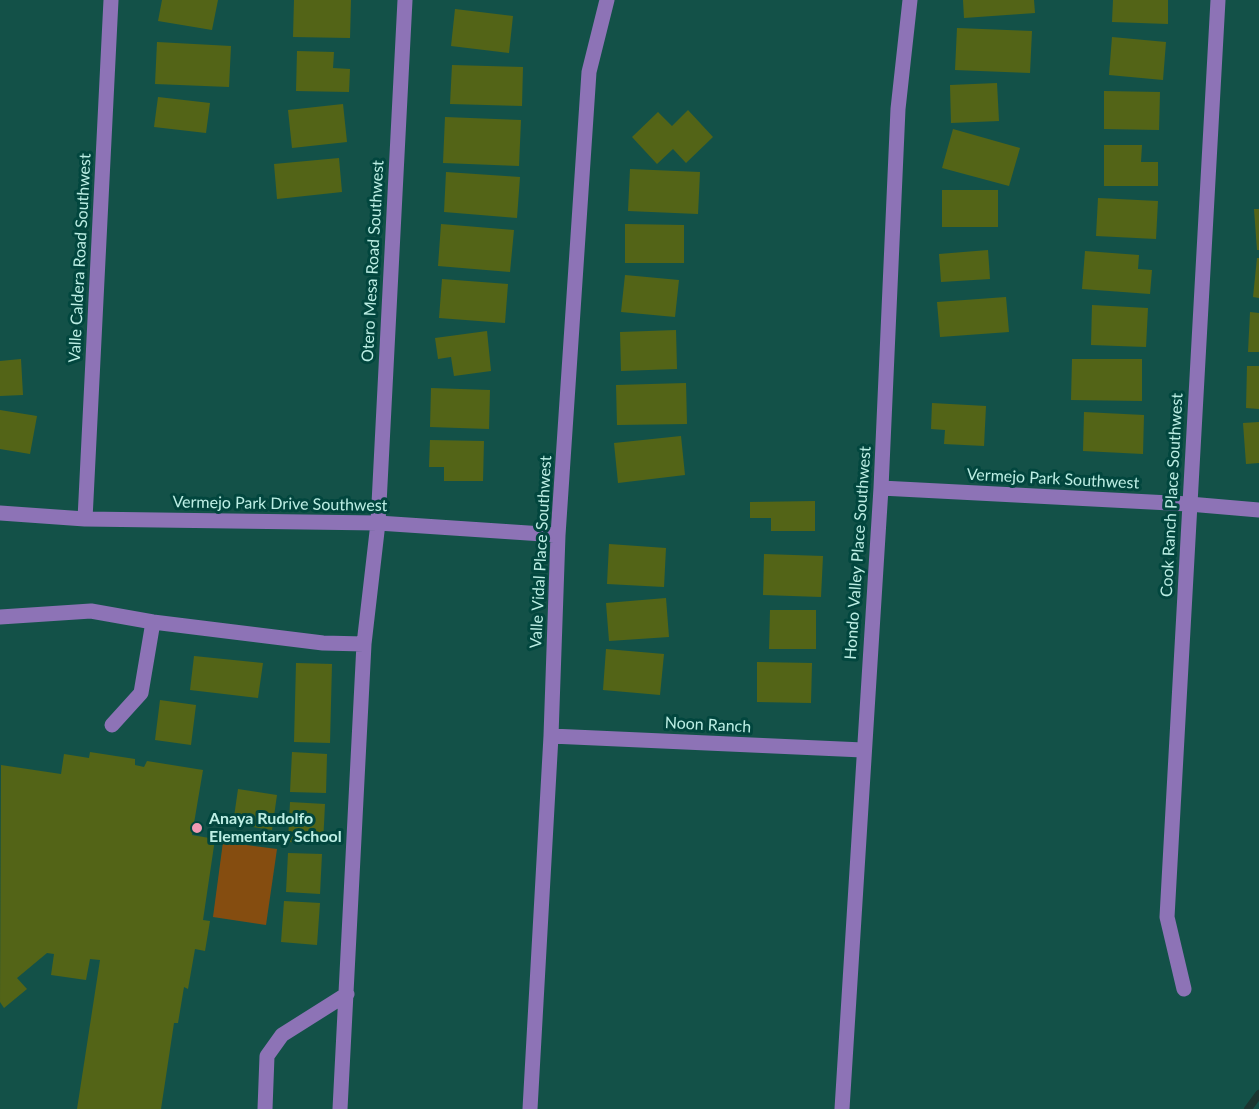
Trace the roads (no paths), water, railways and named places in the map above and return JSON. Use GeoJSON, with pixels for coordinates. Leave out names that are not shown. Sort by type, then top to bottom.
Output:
{"type":"FeatureCollection","features":[{"type":"Feature","properties":{"kind":"street","name":"Valle Caldera Road Southwest"},"geometry":{"type":"LineString","coordinates":[[86,519],[111,0]]}},
{"type":"Feature","properties":{"kind":"street","name":"Otero Mesa Road Southwest"},"geometry":{"type":"LineString","coordinates":[[340,1109],[364,644],[378,523],[405,0]]}},
{"type":"Feature","properties":{"kind":"street","name":"Valle Vidal Place Southwest"},"geometry":{"type":"LineString","coordinates":[[530,1109],[550,736],[558,535],[589,72],[607,0]]}},
{"type":"Feature","properties":{"kind":"street","name":"Hondo Valley Place Southwest"},"geometry":{"type":"LineString","coordinates":[[842,1109],[881,488],[898,109],[910,0]]}},
{"type":"Feature","properties":{"kind":"street","name":"Cook Ranch Place Southwest"},"geometry":{"type":"LineString","coordinates":[[1184,989],[1167,917],[1218,0]]}},
{"type":"Feature","properties":{"kind":"street","name":"Vermejo Park Southwest"},"geometry":{"type":"LineString","coordinates":[[881,488],[1189,504],[1259,510]]}},
{"type":"Feature","properties":{"kind":"street","name":"Vermejo Park Drive Southwest"},"geometry":{"type":"LineString","coordinates":[[0,513],[86,519],[378,523],[558,535]]}},
{"type":"Feature","properties":{"kind":"street"},"geometry":{"type":"LineString","coordinates":[[0,617],[91,611],[153,622],[323,643],[364,644]]}},
{"type":"Feature","properties":{"kind":"street"},"geometry":{"type":"LineString","coordinates":[[112,725],[141,693],[153,622]]}},
{"type":"Feature","properties":{"kind":"street","name":"Noon Ranch"},"geometry":{"type":"LineString","coordinates":[[550,736],[863,750]]}},
{"type":"Feature","properties":{"kind":"street"},"geometry":{"type":"LineString","coordinates":[[265,1109],[267,1056],[282,1035],[347,994]]}},
{"type":"Feature","properties":{"kind":"waterway"},"geometry":{"type":"LineString","coordinates":[[1248,1109],[1259,1094]]}},
{"type":"Feature","properties":{"kind":"place","name":"Anaya Rudolfo Elementary School"},"geometry":{"type":"Point","coordinates":[197,828]}}]}
